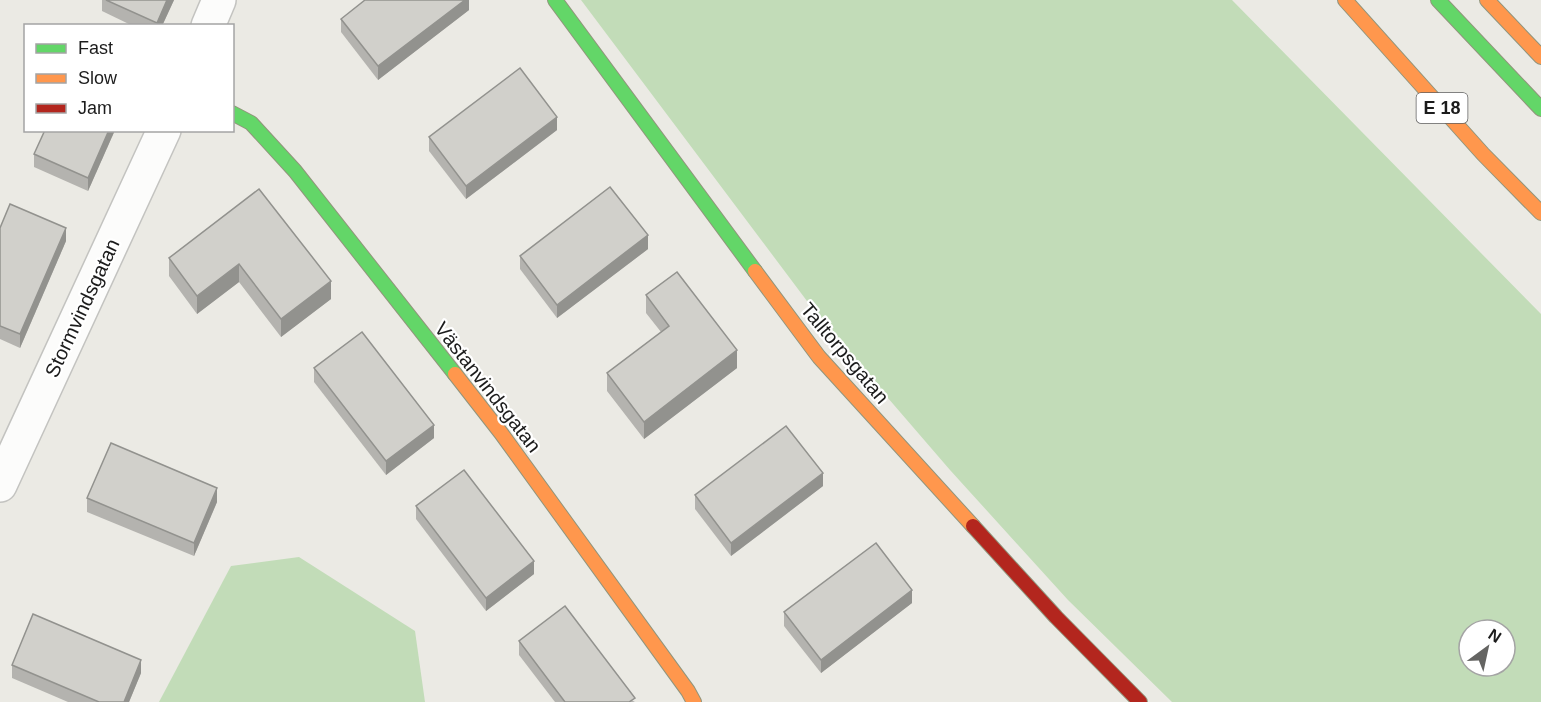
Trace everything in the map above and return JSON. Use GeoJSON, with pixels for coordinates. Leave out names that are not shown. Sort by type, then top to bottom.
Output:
{"type":"FeatureCollection","features":[{"type":"Feature","properties":{"kind":"main road","name":"Talltorpsgatan"},"geometry":{"type":"LineString","coordinates":[[555,0],[819,357],[1056,617],[1140,702]]}},
{"type":"Feature","properties":{"kind":"main road","name":"E 18"},"geometry":{"type":"LineString","coordinates":[[1346,0],[1483,154],[1541,213]]}},
{"type":"Feature","properties":{"kind":"main road"},"geometry":{"type":"LineString","coordinates":[[1438,0],[1541,109]]}},
{"type":"Feature","properties":{"kind":"main road"},"geometry":{"type":"LineString","coordinates":[[1487,0],[1541,57]]}},
{"type":"Feature","properties":{"kind":"main road","name":"Västanvindsgatan"},"geometry":{"type":"LineString","coordinates":[[234,114],[251,123],[295,171],[508,442],[694,702]]}},
{"type":"Feature","properties":{"kind":"street"},"geometry":{"type":"LineString","coordinates":[[209,24],[219,0]]}},
{"type":"Feature","properties":{"kind":"street","name":"Stormvindsgatan"},"geometry":{"type":"LineString","coordinates":[[0,485],[163,132]]}},
{"type":"Feature","properties":{"kind":"green space"},"geometry":{"type":"Polygon","coordinates":[[[581,0],[1232,0],[1541,314],[1541,702],[1172,702],[1068,600],[950,470],[825,325],[581,0]]]}},
{"type":"Feature","properties":{"kind":"green space"},"geometry":{"type":"Polygon","coordinates":[[[299,557],[415,631],[425,702],[159,702],[231,566],[299,557]]]}},
{"type":"Feature","properties":{"kind":"building"},"geometry":{"type":"Polygon","coordinates":[[[106,0],[167,0],[157,23],[106,0]]]}},
{"type":"Feature","properties":{"kind":"building"},"geometry":{"type":"Polygon","coordinates":[[[365,0],[465,0],[378,66],[341,19],[365,0]]]}},
{"type":"Feature","properties":{"kind":"building"},"geometry":{"type":"Polygon","coordinates":[[[520,68],[557,117],[466,186],[429,137],[520,68]]]}},
{"type":"Feature","properties":{"kind":"building"},"geometry":{"type":"Polygon","coordinates":[[[44,132],[108,132],[88,178],[34,154],[44,132]]]}},
{"type":"Feature","properties":{"kind":"building"},"geometry":{"type":"Polygon","coordinates":[[[610,187],[648,235],[557,305],[520,256],[610,187]]]}},
{"type":"Feature","properties":{"kind":"building"},"geometry":{"type":"Polygon","coordinates":[[[259,189],[331,281],[281,319],[239,264],[197,296],[169,258],[259,189]]]}},
{"type":"Feature","properties":{"kind":"building"},"geometry":{"type":"Polygon","coordinates":[[[10,204],[66,228],[20,334],[0,326],[0,228],[10,204]]]}},
{"type":"Feature","properties":{"kind":"building"},"geometry":{"type":"Polygon","coordinates":[[[677,272],[737,350],[644,422],[607,373],[669,326],[646,295],[677,272]]]}},
{"type":"Feature","properties":{"kind":"building"},"geometry":{"type":"Polygon","coordinates":[[[362,332],[434,425],[386,461],[314,368],[362,332]]]}},
{"type":"Feature","properties":{"kind":"building"},"geometry":{"type":"Polygon","coordinates":[[[786,426],[823,473],[731,543],[695,495],[786,426]]]}},
{"type":"Feature","properties":{"kind":"building"},"geometry":{"type":"Polygon","coordinates":[[[111,443],[217,488],[194,543],[87,498],[111,443]]]}},
{"type":"Feature","properties":{"kind":"building"},"geometry":{"type":"Polygon","coordinates":[[[464,470],[534,561],[486,598],[416,506],[464,470]]]}},
{"type":"Feature","properties":{"kind":"building"},"geometry":{"type":"Polygon","coordinates":[[[876,543],[912,590],[821,660],[784,612],[876,543]]]}},
{"type":"Feature","properties":{"kind":"building"},"geometry":{"type":"Polygon","coordinates":[[[565,606],[635,698],[629,702],[565,702],[519,641],[565,606]]]}},
{"type":"Feature","properties":{"kind":"building"},"geometry":{"type":"Polygon","coordinates":[[[33,614],[141,660],[124,702],[99,702],[12,665],[33,614]]]}},
{"type":"Feature","properties":{"kind":"traffic: fast"},"geometry":{"type":"LineString","coordinates":[[555,0],[755,271]]}},
{"type":"Feature","properties":{"kind":"traffic: fast"},"geometry":{"type":"LineString","coordinates":[[1438,0],[1541,109]]}},
{"type":"Feature","properties":{"kind":"traffic: fast"},"geometry":{"type":"LineString","coordinates":[[234,114],[251,123],[295,171],[455,374]]}},
{"type":"Feature","properties":{"kind":"traffic: slow"},"geometry":{"type":"LineString","coordinates":[[1345,0],[1483,154],[1541,213]]}},
{"type":"Feature","properties":{"kind":"traffic: slow"},"geometry":{"type":"LineString","coordinates":[[1487,0],[1541,57]]}},
{"type":"Feature","properties":{"kind":"traffic: slow"},"geometry":{"type":"LineString","coordinates":[[755,271],[819,357],[973,526]]}},
{"type":"Feature","properties":{"kind":"traffic: slow"},"geometry":{"type":"LineString","coordinates":[[455,374],[501,433],[694,702]]}},
{"type":"Feature","properties":{"kind":"traffic: jam"},"geometry":{"type":"LineString","coordinates":[[973,526],[1056,617],[1140,702]]}}]}
